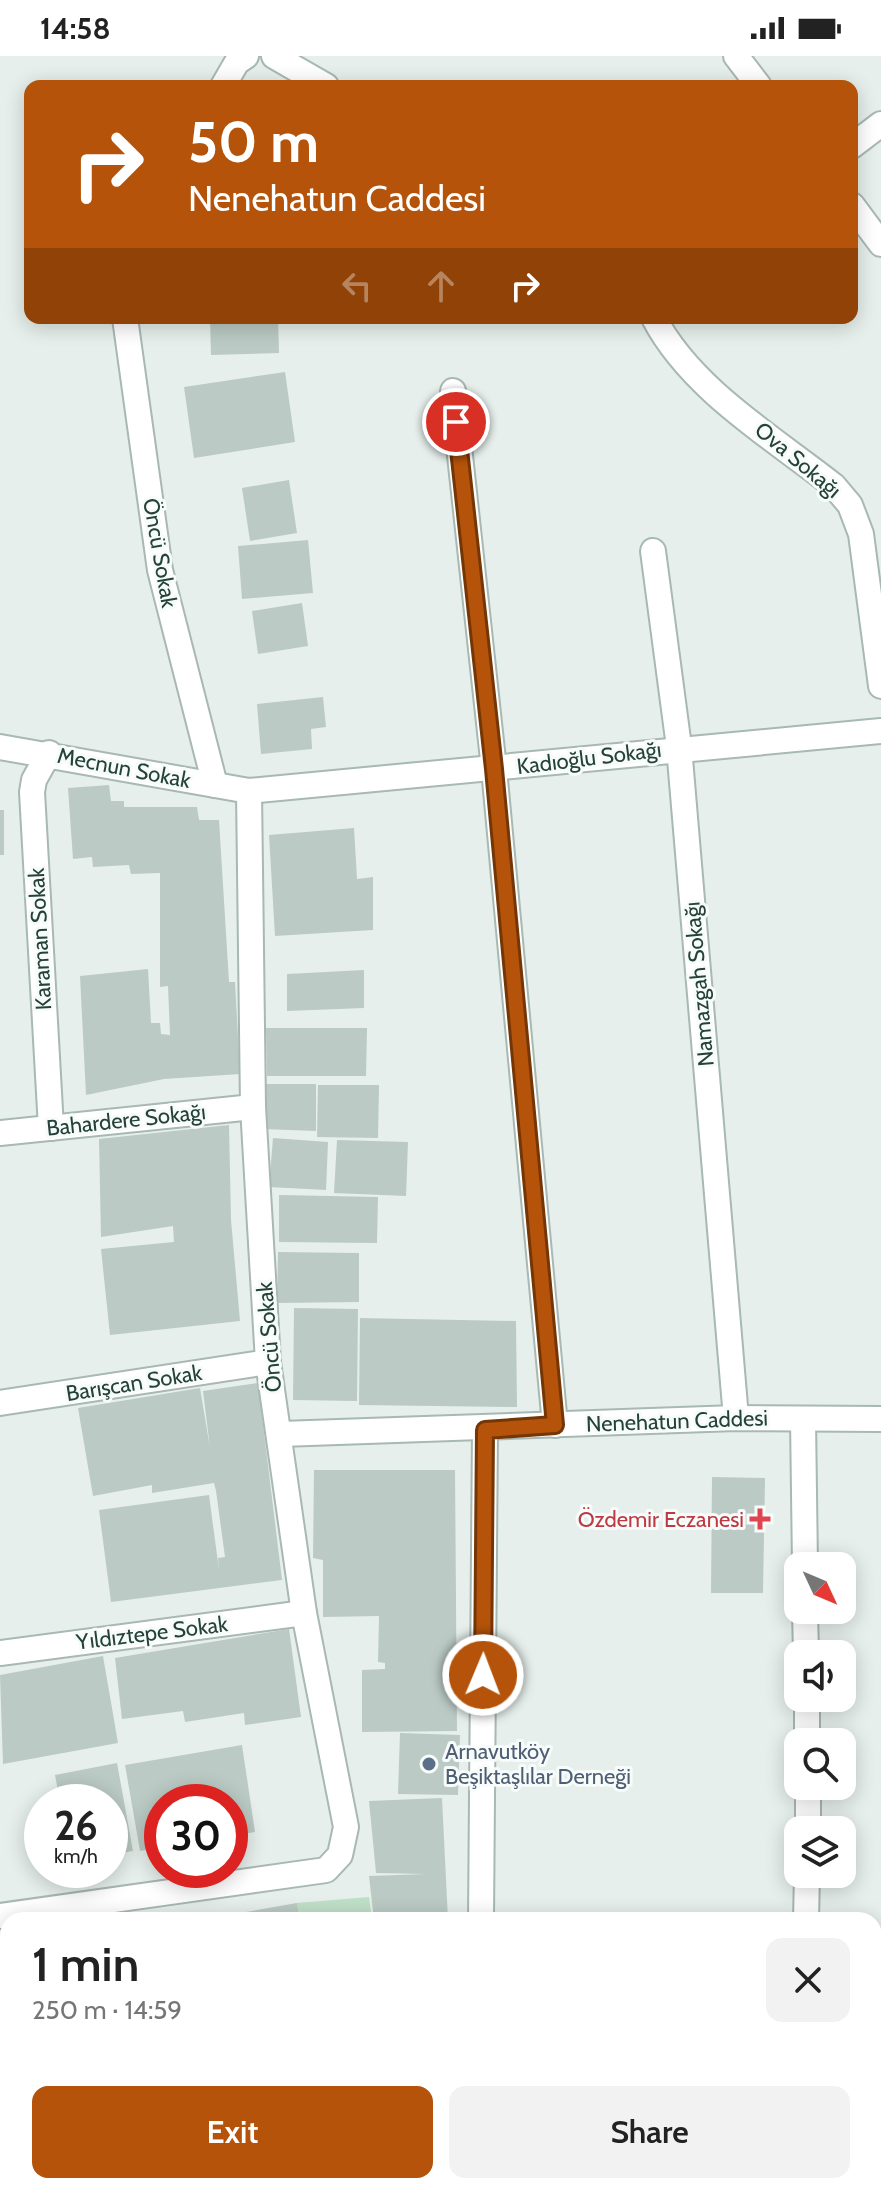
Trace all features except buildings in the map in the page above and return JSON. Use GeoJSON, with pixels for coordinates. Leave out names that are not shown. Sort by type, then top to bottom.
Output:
{"type":"FeatureCollection","features":[{"type":"Feature","properties":{"kind":"street"},"geometry":{"type":"LineString","coordinates":[[226,80],[237,62],[246,56]]}},
{"type":"Feature","properties":{"kind":"street"},"geometry":{"type":"LineString","coordinates":[[274,56],[316,80]]}},
{"type":"Feature","properties":{"kind":"street"},"geometry":{"type":"LineString","coordinates":[[736,56],[754,80]]}},
{"type":"Feature","properties":{"kind":"street"},"geometry":{"type":"LineString","coordinates":[[858,141],[881,124]]}},
{"type":"Feature","properties":{"kind":"street"},"geometry":{"type":"LineString","coordinates":[[858,213],[881,244]]}},
{"type":"Feature","properties":{"kind":"street","name":"Öncü Sokak"},"geometry":{"type":"LineString","coordinates":[[126,324],[160,570],[215,785]]}},
{"type":"Feature","properties":{"kind":"street","name":"Ova Sokağı"},"geometry":{"type":"LineString","coordinates":[[657,324],[666,341],[690,369],[834,486],[850,505],[861,534],[881,686]]}},
{"type":"Feature","properties":{"kind":"street"},"geometry":{"type":"LineString","coordinates":[[453,391],[494,769],[555,1425]]}},
{"type":"Feature","properties":{"kind":"street","name":"Namazgah Sokağı"},"geometry":{"type":"LineString","coordinates":[[653,551],[679,747],[736,1418]]}},
{"type":"Feature","properties":{"kind":"street","name":"Kadıoğlu Sokağı"},"geometry":{"type":"LineString","coordinates":[[249,791],[494,769],[679,747],[881,731]]}},
{"type":"Feature","properties":{"kind":"street","name":"Mecnun Sokak"},"geometry":{"type":"LineString","coordinates":[[0,747],[49,753],[249,791]]}},
{"type":"Feature","properties":{"kind":"street","name":"Karaman Sokak"},"geometry":{"type":"LineString","coordinates":[[49,753],[34,780],[32,792],[51,1128]]}},
{"type":"Feature","properties":{"kind":"street","name":"Öncü Sokak"},"geometry":{"type":"LineString","coordinates":[[28,1912],[326,1870],[340,1855],[346,1827],[304,1613],[281,1434],[268,1362],[253,1107],[249,791]]}},
{"type":"Feature","properties":{"kind":"street","name":"Bahardere Sokağı"},"geometry":{"type":"LineString","coordinates":[[0,1133],[253,1107]]}},
{"type":"Feature","properties":{"kind":"street","name":"Barışcan Sokak"},"geometry":{"type":"LineString","coordinates":[[0,1403],[268,1362]]}},
{"type":"Feature","properties":{"kind":"street","name":"Nenehatun Caddesi"},"geometry":{"type":"LineString","coordinates":[[281,1434],[344,1430],[485,1430],[736,1418],[881,1419]]}},
{"type":"Feature","properties":{"kind":"street"},"geometry":{"type":"LineString","coordinates":[[803,1419],[805,1552]]}},
{"type":"Feature","properties":{"kind":"street"},"geometry":{"type":"LineString","coordinates":[[481,1912],[485,1430]]}},
{"type":"Feature","properties":{"kind":"street","name":"Yıldıztepe Sokak"},"geometry":{"type":"LineString","coordinates":[[0,1653],[304,1613]]}},
{"type":"Feature","properties":{"kind":"street"},"geometry":{"type":"LineString","coordinates":[[806,1912],[807,1888]]}},
{"type":"Feature","properties":{"kind":"green space"},"geometry":{"type":"Polygon","coordinates":[[[369,1897],[371,1912],[299,1912],[297,1903],[369,1897]]]}},
{"type":"Feature","properties":{"kind":"place","name":"Özdemir Eczanesi"},"geometry":{"type":"Point","coordinates":[760,1519]}},
{"type":"Feature","properties":{"kind":"place","name":"Arnavutköy Beşiktaşlılar Derneği"},"geometry":{"type":"Point","coordinates":[429,1764]}},
{"type":"Feature","properties":{"kind":"route"},"geometry":{"type":"LineString","coordinates":[[456,422],[494,769],[555,1425],[485,1430],[483,1675]]}}]}
